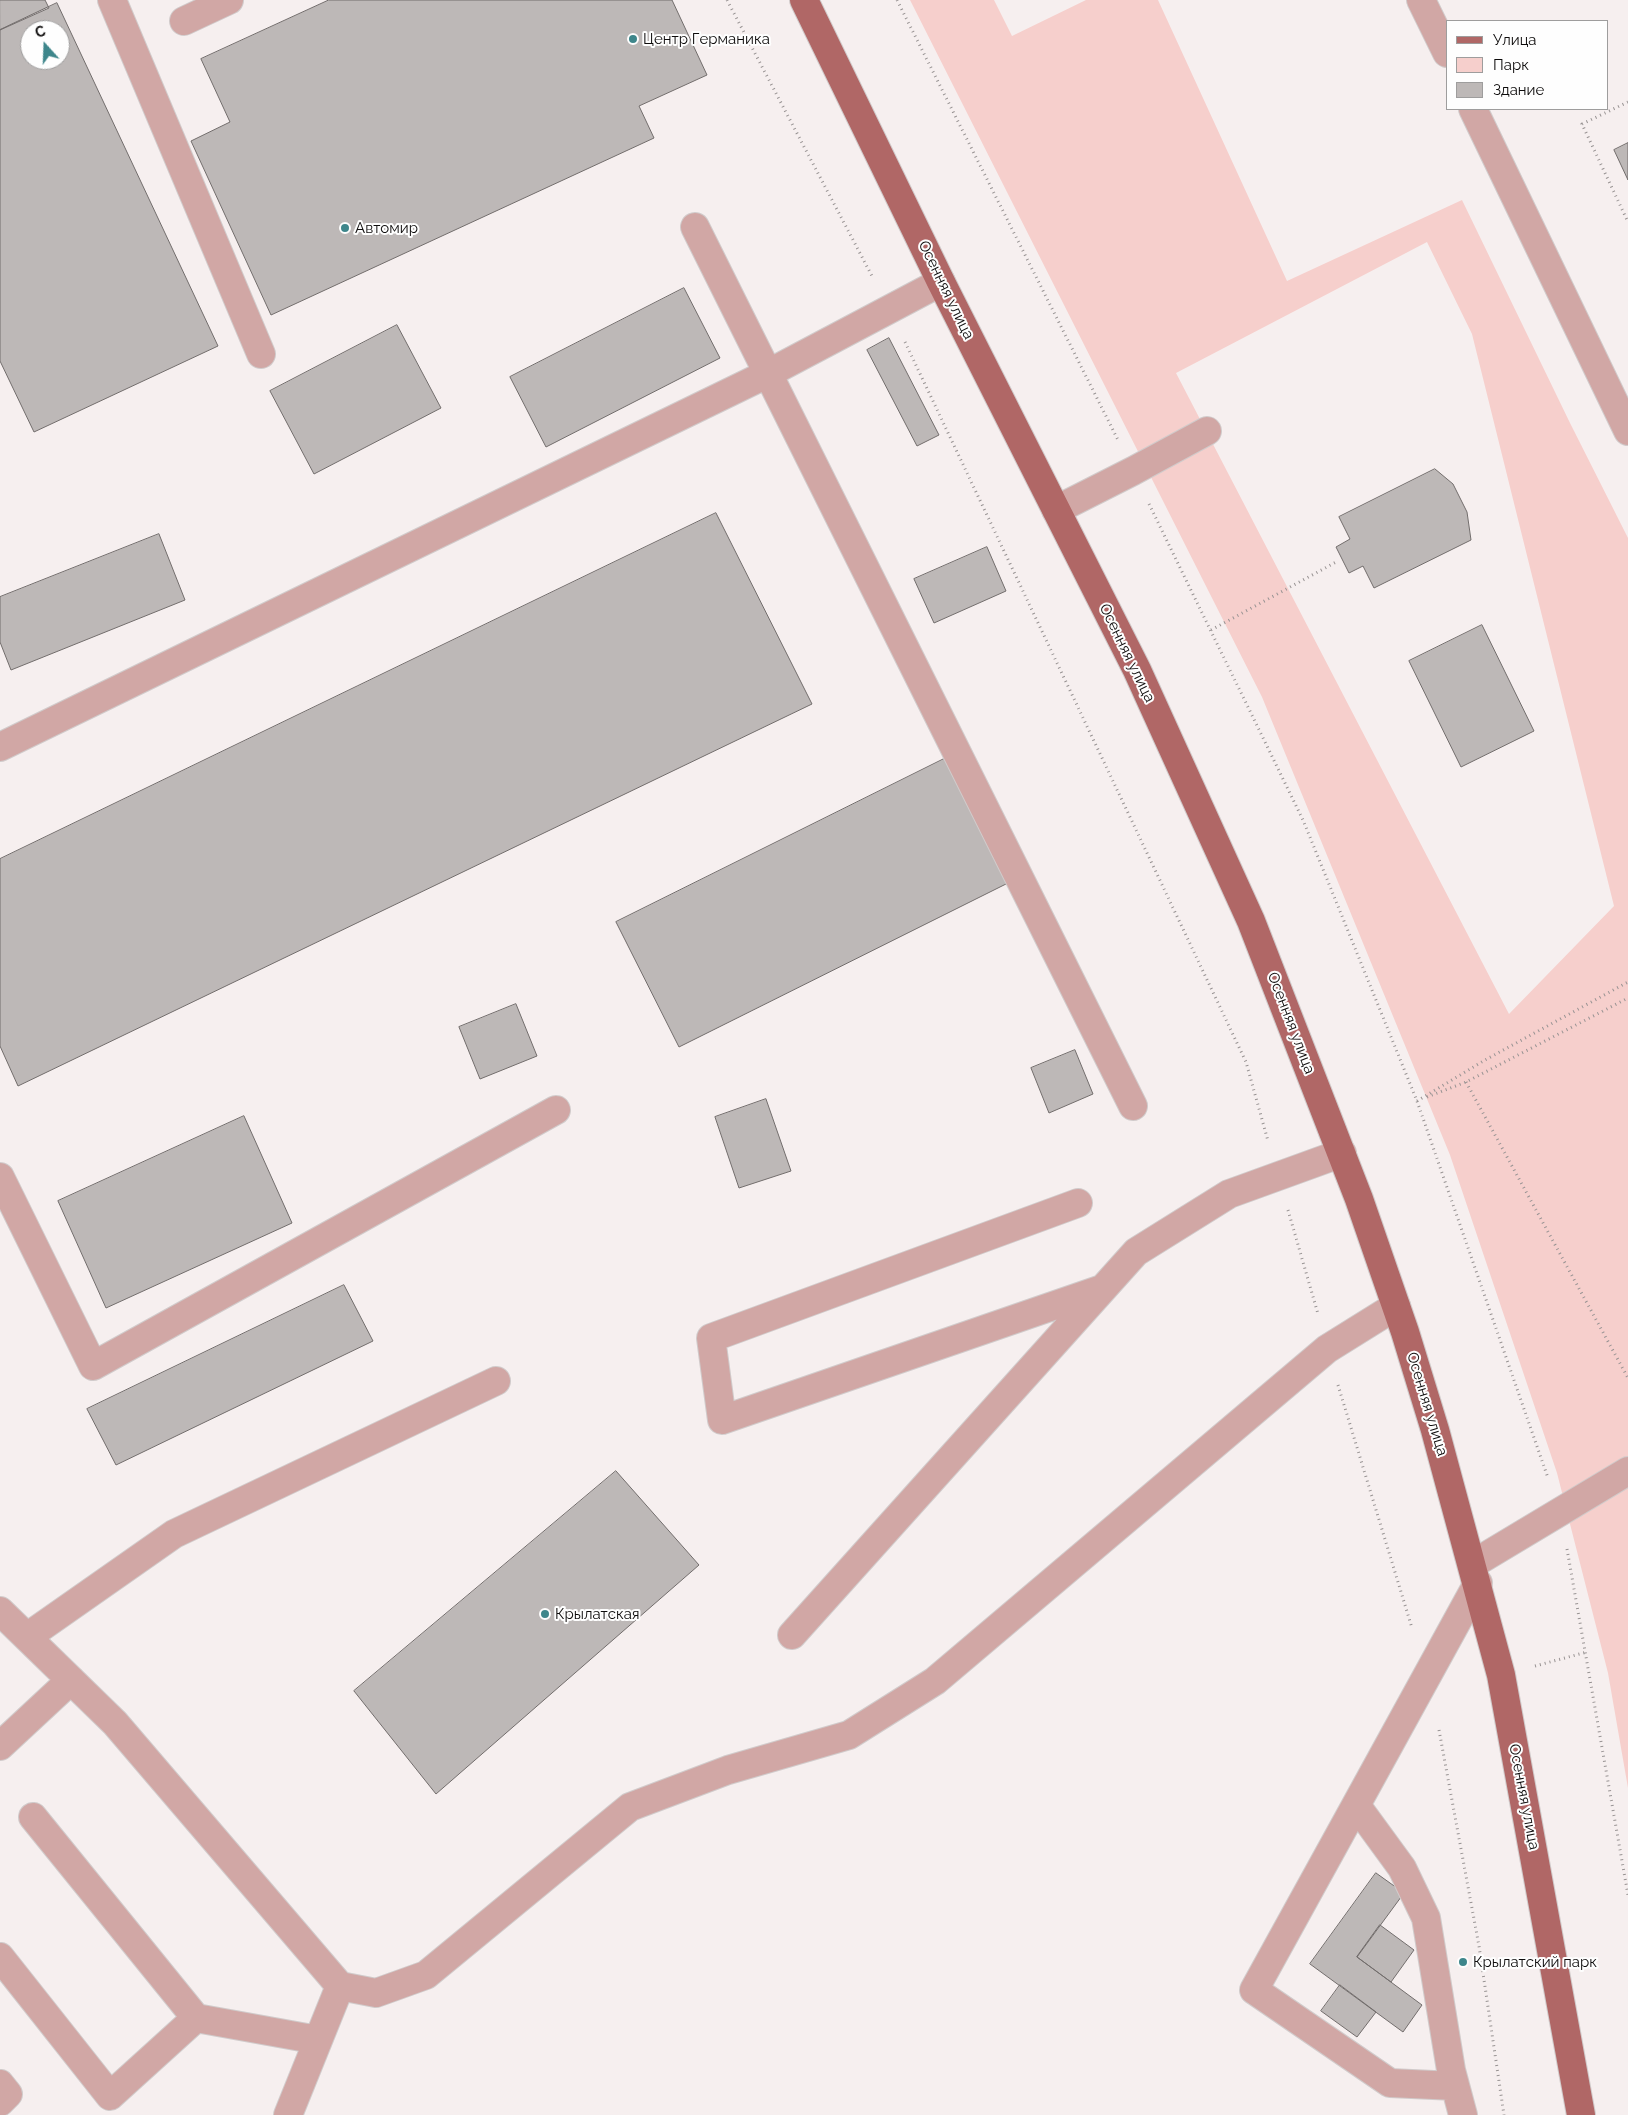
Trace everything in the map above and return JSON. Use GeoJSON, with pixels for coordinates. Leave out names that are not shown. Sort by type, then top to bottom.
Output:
{"type":"FeatureCollection","features":[{"type":"Feature","properties":{"kind":"main road","name":"Осенняя улица"},"geometry":{"type":"LineString","coordinates":[[804,0],[941,282],[1137,670],[1251,921],[1342,1153],[1396,1306],[1435,1430],[1501,1674],[1581,2115]]}},
{"type":"Feature","properties":{"kind":"lane"},"geometry":{"type":"LineString","coordinates":[[112,0],[261,354]]}},
{"type":"Feature","properties":{"kind":"lane"},"geometry":{"type":"LineString","coordinates":[[184,21],[229,0]]}},
{"type":"Feature","properties":{"kind":"lane"},"geometry":{"type":"LineString","coordinates":[[1421,0],[1446,52]]}},
{"type":"Feature","properties":{"kind":"lane"},"geometry":{"type":"LineString","coordinates":[[1473,110],[1628,431]]}},
{"type":"Feature","properties":{"kind":"lane"},"geometry":{"type":"LineString","coordinates":[[695,227],[1133,1106]]}},
{"type":"Feature","properties":{"kind":"lane"},"geometry":{"type":"LineString","coordinates":[[0,747],[768,373],[941,282]]}},
{"type":"Feature","properties":{"kind":"lane"},"geometry":{"type":"LineString","coordinates":[[1056,510],[1207,431]]}},
{"type":"Feature","properties":{"kind":"lane"},"geometry":{"type":"LineString","coordinates":[[0,1178],[93,1366],[556,1110]]}},
{"type":"Feature","properties":{"kind":"lane"},"geometry":{"type":"LineString","coordinates":[[792,1635],[1136,1252],[1229,1194],[1342,1153]]}},
{"type":"Feature","properties":{"kind":"lane"},"geometry":{"type":"LineString","coordinates":[[1078,1203],[711,1338],[722,1420],[1102,1289]]}},
{"type":"Feature","properties":{"kind":"lane"},"geometry":{"type":"LineString","coordinates":[[0,1611],[114,1723],[340,1986],[376,1993],[426,1975],[630,1807],[728,1770],[849,1735],[935,1681],[1328,1349],[1396,1306]]}},
{"type":"Feature","properties":{"kind":"lane"},"geometry":{"type":"LineString","coordinates":[[27,1637],[174,1534],[496,1381]]}},
{"type":"Feature","properties":{"kind":"lane"},"geometry":{"type":"LineString","coordinates":[[1455,2086],[1390,2083],[1254,1990],[1356,1804],[1475,1574],[1560,1510],[1628,1471]]}},
{"type":"Feature","properties":{"kind":"lane"},"geometry":{"type":"LineString","coordinates":[[0,1746],[71,1680]]}},
{"type":"Feature","properties":{"kind":"lane"},"geometry":{"type":"LineString","coordinates":[[1356,1804],[1402,1868],[1426,1918],[1451,2070],[1463,2115]]}},
{"type":"Feature","properties":{"kind":"lane"},"geometry":{"type":"LineString","coordinates":[[33,1817],[196,2018],[318,2040]]}},
{"type":"Feature","properties":{"kind":"lane"},"geometry":{"type":"LineString","coordinates":[[0,1957],[110,2096],[196,2018]]}},
{"type":"Feature","properties":{"kind":"lane"},"geometry":{"type":"LineString","coordinates":[[288,2115],[340,1986]]}},
{"type":"Feature","properties":{"kind":"lane"},"geometry":{"type":"LineString","coordinates":[[0,2084],[8,2094],[0,2102]]}},
{"type":"Feature","properties":{"kind":"path"},"geometry":{"type":"LineString","coordinates":[[727,0],[889,309],[1246,1062],[1328,1349],[1414,1635]]}},
{"type":"Feature","properties":{"kind":"path"},"geometry":{"type":"LineString","coordinates":[[898,0],[1133,471],[1303,820],[1417,1101],[1560,1510],[1628,1895]]}},
{"type":"Feature","properties":{"kind":"path"},"geometry":{"type":"LineString","coordinates":[[1628,102],[1582,124],[1628,222]]}},
{"type":"Feature","properties":{"kind":"path"},"geometry":{"type":"LineString","coordinates":[[1211,630],[1338,561]]}},
{"type":"Feature","properties":{"kind":"path"},"geometry":{"type":"LineString","coordinates":[[1417,1101],[1485,1060],[1628,982]]}},
{"type":"Feature","properties":{"kind":"path"},"geometry":{"type":"LineString","coordinates":[[1417,1101],[1466,1082],[1628,998]]}},
{"type":"Feature","properties":{"kind":"path"},"geometry":{"type":"LineString","coordinates":[[1466,1082],[1628,1378]]}},
{"type":"Feature","properties":{"kind":"path"},"geometry":{"type":"LineString","coordinates":[[1439,1728],[1479,1946],[1504,2115]]}},
{"type":"Feature","properties":{"kind":"green space"},"geometry":{"type":"Polygon","coordinates":[[[910,0],[994,0],[1012,36],[1086,0],[1158,0],[1287,281],[1462,200],[1628,538],[1628,1788],[1608,1673],[1557,1473],[1450,1155],[1262,697],[910,0]],[[1427,242],[1176,373],[1509,1014],[1614,906],[1472,334],[1427,242]]]}},
{"type":"Feature","properties":{"kind":"building"},"geometry":{"type":"Polygon","coordinates":[[[0,0],[45,0],[49,8],[0,30],[0,0]]]}},
{"type":"Feature","properties":{"kind":"building","name":"Автомир"},"geometry":{"type":"Polygon","coordinates":[[[329,0],[672,0],[707,75],[639,106],[654,138],[271,315],[191,141],[230,122],[201,59],[329,0]]]}},
{"type":"Feature","properties":{"kind":"building"},"geometry":{"type":"Polygon","coordinates":[[[57,3],[65,20],[21,20],[57,3]]]}},
{"type":"Feature","properties":{"kind":"building"},"geometry":{"type":"Polygon","coordinates":[[[20,21],[20,70],[70,70],[70,31],[218,346],[34,432],[0,361],[0,30],[20,21]]]}},
{"type":"Feature","properties":{"kind":"building"},"geometry":{"type":"Polygon","coordinates":[[[1628,143],[1628,180],[1614,150],[1628,143]]]}},
{"type":"Feature","properties":{"kind":"building"},"geometry":{"type":"Polygon","coordinates":[[[684,288],[720,358],[546,447],[510,377],[684,288]]]}},
{"type":"Feature","properties":{"kind":"building"},"geometry":{"type":"Polygon","coordinates":[[[397,325],[441,408],[314,474],[270,391],[397,325]]]}},
{"type":"Feature","properties":{"kind":"building"},"geometry":{"type":"Polygon","coordinates":[[[889,338],[939,435],[917,446],[867,350],[889,338]]]}},
{"type":"Feature","properties":{"kind":"building"},"geometry":{"type":"Polygon","coordinates":[[[1435,469],[1453,484],[1467,512],[1471,540],[1374,588],[1363,566],[1349,573],[1336,547],[1350,539],[1339,517],[1435,469]]]}},
{"type":"Feature","properties":{"kind":"building"},"geometry":{"type":"Polygon","coordinates":[[[716,513],[812,704],[18,1086],[0,1046],[0,859],[716,513]]]}},
{"type":"Feature","properties":{"kind":"building"},"geometry":{"type":"Polygon","coordinates":[[[159,534],[185,600],[11,670],[0,642],[0,597],[159,534]]]}},
{"type":"Feature","properties":{"kind":"building"},"geometry":{"type":"Polygon","coordinates":[[[987,547],[1006,591],[934,623],[914,579],[987,547]]]}},
{"type":"Feature","properties":{"kind":"building"},"geometry":{"type":"Polygon","coordinates":[[[1482,625],[1534,731],[1461,767],[1409,661],[1482,625]]]}},
{"type":"Feature","properties":{"kind":"building"},"geometry":{"type":"Polygon","coordinates":[[[950,756],[1012,881],[679,1047],[616,922],[950,756]]]}},
{"type":"Feature","properties":{"kind":"building"},"geometry":{"type":"Polygon","coordinates":[[[516,1004],[537,1056],[480,1079],[459,1027],[516,1004]]]}},
{"type":"Feature","properties":{"kind":"building"},"geometry":{"type":"Polygon","coordinates":[[[1075,1050],[1093,1094],[1049,1113],[1031,1068],[1075,1050]]]}},
{"type":"Feature","properties":{"kind":"building"},"geometry":{"type":"Polygon","coordinates":[[[766,1099],[791,1171],[739,1188],[715,1117],[766,1099]]]}},
{"type":"Feature","properties":{"kind":"building"},"geometry":{"type":"Polygon","coordinates":[[[244,1116],[292,1223],[106,1308],[58,1201],[244,1116]]]}},
{"type":"Feature","properties":{"kind":"building"},"geometry":{"type":"Polygon","coordinates":[[[344,1285],[373,1341],[116,1465],[87,1409],[344,1285]]]}},
{"type":"Feature","properties":{"kind":"building","name":"Крылатская"},"geometry":{"type":"Polygon","coordinates":[[[616,1471],[699,1565],[436,1794],[354,1691],[616,1471]]]}},
{"type":"Feature","properties":{"kind":"building"},"geometry":{"type":"Polygon","coordinates":[[[1376,1873],[1404,1893],[1357,1957],[1422,2005],[1403,2032],[1310,1964],[1376,1873]]]}},
{"type":"Feature","properties":{"kind":"building"},"geometry":{"type":"Polygon","coordinates":[[[1380,1925],[1414,1950],[1391,1982],[1357,1957],[1380,1925]]]}},
{"type":"Feature","properties":{"kind":"building"},"geometry":{"type":"Polygon","coordinates":[[[1340,1985],[1376,2012],[1357,2037],[1321,2011],[1340,1985]]]}},
{"type":"Feature","properties":{"kind":"place","name":"Центр Германика"},"geometry":{"type":"Point","coordinates":[633,39]}},
{"type":"Feature","properties":{"kind":"place","name":"Автомир"},"geometry":{"type":"Point","coordinates":[345,228]}},
{"type":"Feature","properties":{"kind":"place","name":"Крылатская"},"geometry":{"type":"Point","coordinates":[545,1614]}},
{"type":"Feature","properties":{"kind":"place","name":"Крылатский парк"},"geometry":{"type":"Point","coordinates":[1463,1962]}}]}
